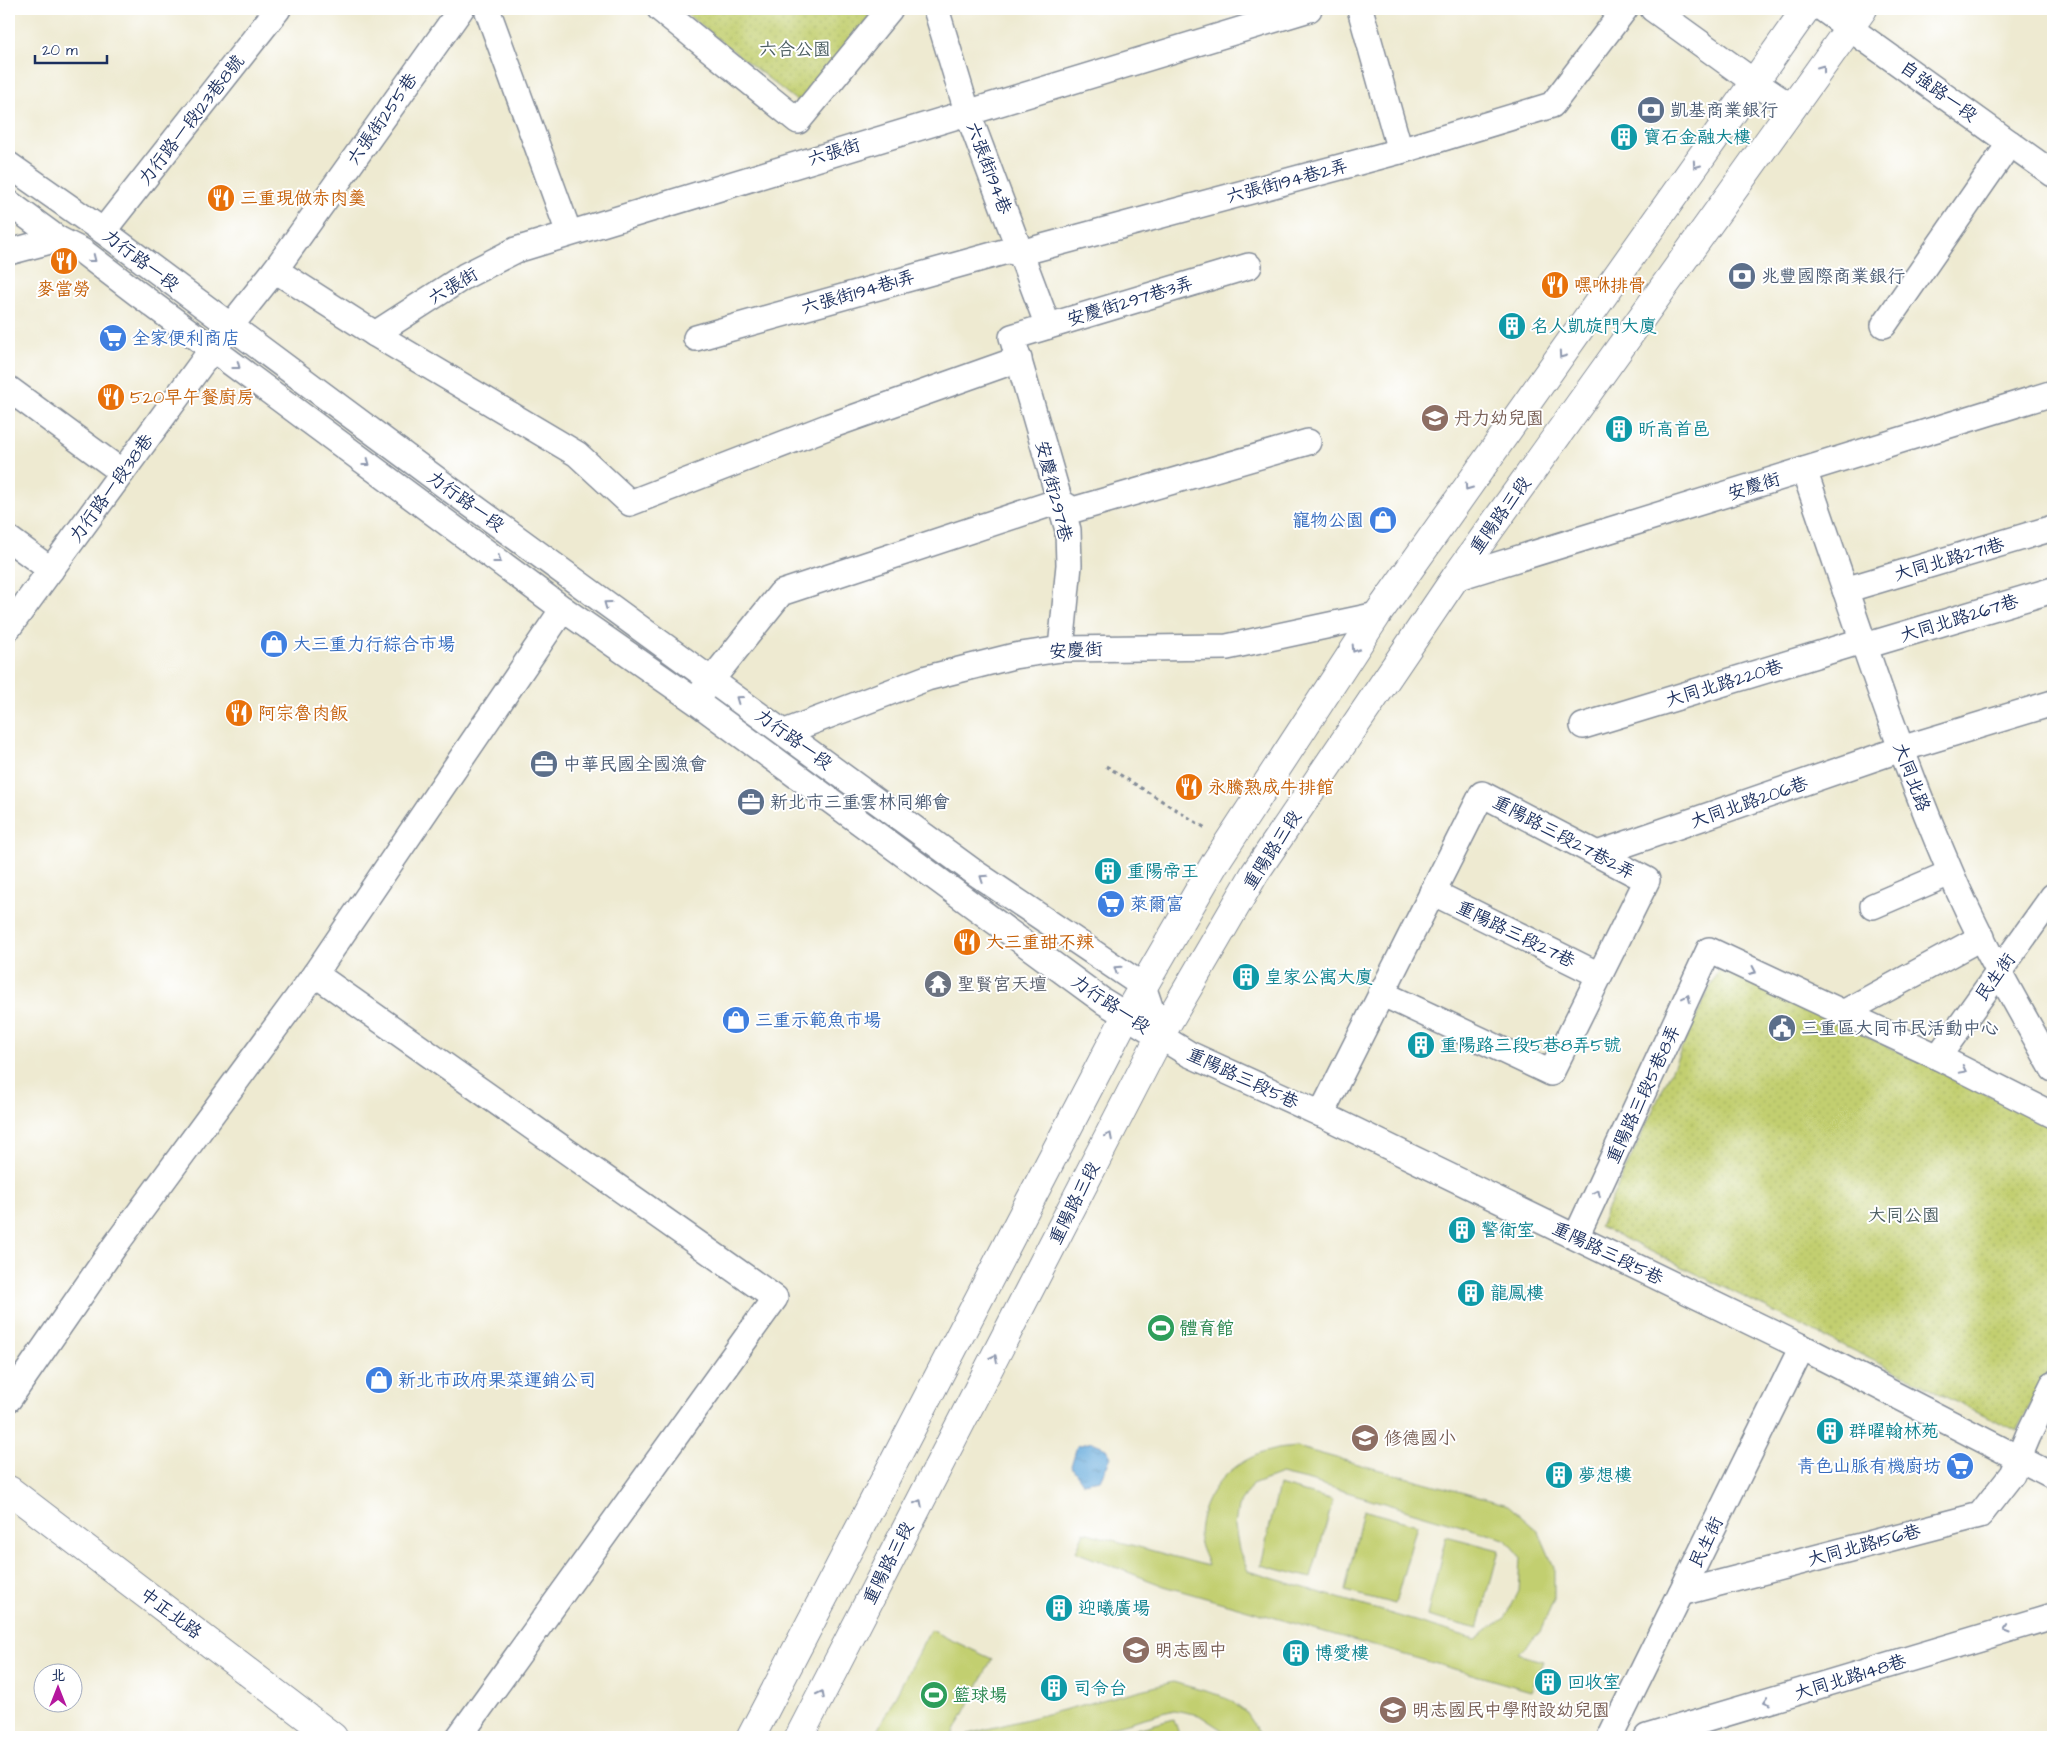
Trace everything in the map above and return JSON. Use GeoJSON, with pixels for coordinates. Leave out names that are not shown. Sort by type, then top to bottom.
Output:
{"type":"FeatureCollection","features":[{"type":"Feature","properties":{"kind":"main road"},"geometry":{"type":"LineString","coordinates":[[750,1737],[1126,1016],[1228,842],[1377,615],[1806,9]]}},
{"type":"Feature","properties":{"kind":"main road","name":"重陽路三段"},"geometry":{"type":"LineString","coordinates":[[799,1737],[1160,1036],[1256,873],[1455,578],[1857,18]]}},
{"type":"Feature","properties":{"kind":"main road","name":"中正北路"},"geometry":{"type":"LineString","coordinates":[[9,1490],[333,1737]]}},
{"type":"Feature","properties":{"kind":"street","name":"力行路一段123巷8號"},"geometry":{"type":"LineString","coordinates":[[103,231],[278,9]]}},
{"type":"Feature","properties":{"kind":"street","name":"六張街255巷"},"geometry":{"type":"LineString","coordinates":[[213,348],[275,270],[461,9]]}},
{"type":"Feature","properties":{"kind":"street"},"geometry":{"type":"LineString","coordinates":[[487,9],[569,233]]}},
{"type":"Feature","properties":{"kind":"street"},"geometry":{"type":"LineString","coordinates":[[660,9],[798,121],[891,10]]}},
{"type":"Feature","properties":{"kind":"street","name":"六張街194巷"},"geometry":{"type":"LineString","coordinates":[[936,9],[967,111],[1048,326]]}},
{"type":"Feature","properties":{"kind":"street","name":"六張街"},"geometry":{"type":"LineString","coordinates":[[375,334],[465,276],[516,250],[967,111],[1309,9]]}},
{"type":"Feature","properties":{"kind":"street"},"geometry":{"type":"LineString","coordinates":[[1360,9],[1400,151]]}},
{"type":"Feature","properties":{"kind":"street","name":"六張街194巷2弄"},"geometry":{"type":"LineString","coordinates":[[1020,253],[1400,151],[1552,105],[1625,9]]}},
{"type":"Feature","properties":{"kind":"street"},"geometry":{"type":"LineString","coordinates":[[1653,9],[1793,108]]}},
{"type":"Feature","properties":{"kind":"street","name":"自強路一段"},"geometry":{"type":"LineString","coordinates":[[1823,9],[1857,18],[2010,142],[2053,174]]}},
{"type":"Feature","properties":{"kind":"street"},"geometry":{"type":"LineString","coordinates":[[1884,325],[2010,142]]}},
{"type":"Feature","properties":{"kind":"street","name":"力行路一段"},"geometry":{"type":"LineString","coordinates":[[9,165],[103,231],[230,327],[974,872],[1143,986],[1160,1036]]}},
{"type":"Feature","properties":{"kind":"street","name":"力行路一段"},"geometry":{"type":"LineString","coordinates":[[9,203],[58,239],[82,250],[137,294],[213,348],[563,609],[695,701],[1103,1002],[1160,1036]]}},
{"type":"Feature","properties":{"kind":"street"},"geometry":{"type":"LineString","coordinates":[[9,252],[58,239]]}},
{"type":"Feature","properties":{"kind":"street","name":"六張街194巷1弄"},"geometry":{"type":"LineString","coordinates":[[696,338],[1007,250],[1020,253]]}},
{"type":"Feature","properties":{"kind":"street","name":"安慶街297巷3弄"},"geometry":{"type":"LineString","coordinates":[[375,334],[577,454],[630,503],[827,426],[1016,348],[1048,326],[1249,266]]}},
{"type":"Feature","properties":{"kind":"street"},"geometry":{"type":"LineString","coordinates":[[275,270],[375,334]]}},
{"type":"Feature","properties":{"kind":"street","name":"力行路一段38巷"},"geometry":{"type":"LineString","coordinates":[[9,627],[213,348]]}},
{"type":"Feature","properties":{"kind":"street","name":"安慶街297巷"},"geometry":{"type":"LineString","coordinates":[[1016,348],[1068,530],[1069,565],[1060,649]]}},
{"type":"Feature","properties":{"kind":"street"},"geometry":{"type":"LineString","coordinates":[[9,389],[122,472]]}},
{"type":"Feature","properties":{"kind":"street","name":"安慶街"},"geometry":{"type":"LineString","coordinates":[[1455,578],[2053,393]]}},
{"type":"Feature","properties":{"kind":"street"},"geometry":{"type":"LineString","coordinates":[[695,701],[781,593],[1059,501],[1073,510],[1308,442]]}},
{"type":"Feature","properties":{"kind":"street","name":"大同北路"},"geometry":{"type":"LineString","coordinates":[[1804,470],[1901,749],[1950,873],[1999,972],[2053,1069]]}},
{"type":"Feature","properties":{"kind":"street","name":"大同北路271巷"},"geometry":{"type":"LineString","coordinates":[[1845,590],[2053,528]]}},
{"type":"Feature","properties":{"kind":"street"},"geometry":{"type":"LineString","coordinates":[[9,539],[51,570]]}},
{"type":"Feature","properties":{"kind":"street","name":"大同北路267巷"},"geometry":{"type":"LineString","coordinates":[[1864,643],[1875,643],[2053,590]]}},
{"type":"Feature","properties":{"kind":"street"},"geometry":{"type":"LineString","coordinates":[[9,1399],[114,1247],[315,974],[563,609]]}},
{"type":"Feature","properties":{"kind":"street","name":"安慶街"},"geometry":{"type":"LineString","coordinates":[[784,732],[928,678],[1014,656],[1060,649],[1228,647],[1377,615]]}},
{"type":"Feature","properties":{"kind":"street","name":"大同北路220巷"},"geometry":{"type":"LineString","coordinates":[[1583,726],[1852,644],[1864,643]]}},
{"type":"Feature","properties":{"kind":"street","name":"大同北路206巷"},"geometry":{"type":"LineString","coordinates":[[1597,854],[1901,749],[2053,703]]}},
{"type":"Feature","properties":{"kind":"street","name":"重陽路三段27巷2弄"},"geometry":{"type":"LineString","coordinates":[[1432,892],[1482,794],[1647,880],[1599,975]]}},
{"type":"Feature","properties":{"kind":"street"},"geometry":{"type":"LineString","coordinates":[[1873,906],[1950,873]]}},
{"type":"Feature","properties":{"kind":"street"},"geometry":{"type":"LineString","coordinates":[[1321,1114],[1432,892]]}},
{"type":"Feature","properties":{"kind":"street","name":"重陽路三段27巷"},"geometry":{"type":"LineString","coordinates":[[1432,892],[1599,975]]}},
{"type":"Feature","properties":{"kind":"street","name":"民生街"},"geometry":{"type":"LineString","coordinates":[[1938,1057],[1999,972],[2042,923],[2053,896]]}},
{"type":"Feature","properties":{"kind":"street"},"geometry":{"type":"LineString","coordinates":[[1843,1013],[1982,937]]}},
{"type":"Feature","properties":{"kind":"street","name":"重陽路三段5巷8弄"},"geometry":{"type":"LineString","coordinates":[[1576,1237],[1709,950],[1843,1013]]}},
{"type":"Feature","properties":{"kind":"street"},"geometry":{"type":"LineString","coordinates":[[315,974],[775,1298],[459,1737]]}},
{"type":"Feature","properties":{"kind":"street"},"geometry":{"type":"LineString","coordinates":[[1382,993],[1551,1073],[1599,975]]}},
{"type":"Feature","properties":{"kind":"street"},"geometry":{"type":"LineString","coordinates":[[1843,1013],[1938,1057],[2053,1115]]}},
{"type":"Feature","properties":{"kind":"street","name":"重陽路三段5巷"},"geometry":{"type":"LineString","coordinates":[[1160,1036],[1189,1054],[1321,1114],[1802,1347],[2053,1476]]}},
{"type":"Feature","properties":{"kind":"street","name":"民生街"},"geometry":{"type":"LineString","coordinates":[[1610,1737],[1802,1347]]}},
{"type":"Feature","properties":{"kind":"street","name":"大同北路156巷"},"geometry":{"type":"LineString","coordinates":[[1681,1593],[1980,1515],[2012,1474],[2053,1384]]}},
{"type":"Feature","properties":{"kind":"street","name":"大同北路148巷"},"geometry":{"type":"LineString","coordinates":[[1647,1737],[2053,1616]]}},
{"type":"Feature","properties":{"kind":"path"},"geometry":{"type":"LineString","coordinates":[[1106,766],[1228,842]]}},
{"type":"Feature","properties":{"kind":"green space","name":"六合公園"},"geometry":{"type":"Polygon","coordinates":[[[680,9],[877,9],[802,105],[680,9]]]}},
{"type":"Feature","properties":{"kind":"green space","name":"大同公園"},"geometry":{"type":"Polygon","coordinates":[[[1720,966],[2053,1126],[2053,1359],[2017,1431],[1599,1226],[1720,966]]]}},
{"type":"Feature","properties":{"kind":"green space"},"geometry":{"type":"Polygon","coordinates":[[[1296,1447],[1508,1505],[1539,1532],[1554,1567],[1554,1600],[1540,1632],[1518,1654],[1543,1661],[1531,1691],[1164,1586],[1076,1552],[1084,1532],[1208,1566],[1199,1537],[1200,1521],[1212,1493],[1232,1470],[1244,1461],[1273,1450],[1296,1447]],[[1281,1474],[1252,1485],[1238,1506],[1235,1526],[1239,1550],[1248,1571],[1475,1639],[1506,1617],[1519,1591],[1521,1558],[1505,1539],[1281,1474]]]}},
{"type":"Feature","properties":{"kind":"green space"},"geometry":{"type":"Polygon","coordinates":[[[1279,1485],[1333,1500],[1311,1578],[1261,1565],[1279,1485]]]}},
{"type":"Feature","properties":{"kind":"green space"},"geometry":{"type":"Polygon","coordinates":[[[1363,1510],[1417,1525],[1395,1604],[1345,1591],[1363,1510]]]}},
{"type":"Feature","properties":{"kind":"green space"},"geometry":{"type":"Polygon","coordinates":[[[1446,1536],[1499,1550],[1478,1629],[1427,1616],[1446,1536]]]}},
{"type":"Feature","properties":{"kind":"green space","name":"籃球場"},"geometry":{"type":"Polygon","coordinates":[[[930,1630],[992,1659],[952,1737],[890,1737],[877,1731],[930,1630]]]}},
{"type":"Feature","properties":{"kind":"green space"},"geometry":{"type":"Polygon","coordinates":[[[1173,1682],[1226,1697],[1245,1712],[1262,1737],[1226,1737],[1222,1730],[1199,1715],[1174,1710],[1076,1737],[966,1737],[968,1734],[1173,1682]]]}},
{"type":"Feature","properties":{"kind":"green space"},"geometry":{"type":"Polygon","coordinates":[[[1174,1719],[1180,1737],[1123,1737],[1122,1733],[1174,1719]]]}},
{"type":"Feature","properties":{"kind":"water"},"geometry":{"type":"Polygon","coordinates":[[[1092,1442],[1106,1448],[1111,1457],[1100,1480],[1083,1483],[1071,1466],[1077,1446],[1092,1442]]]}},
{"type":"Feature","properties":{"kind":"place","name":"凱基商業銀行"},"geometry":{"type":"Point","coordinates":[1651,110]}},
{"type":"Feature","properties":{"kind":"place","name":"寶石金融大樓"},"geometry":{"type":"Point","coordinates":[1624,137]}},
{"type":"Feature","properties":{"kind":"place","name":"三重現做赤肉羹"},"geometry":{"type":"Point","coordinates":[221,198]}},
{"type":"Feature","properties":{"kind":"place","name":"麥當勞"},"geometry":{"type":"Point","coordinates":[64,261]}},
{"type":"Feature","properties":{"kind":"place","name":"兆豐國際商業銀行"},"geometry":{"type":"Point","coordinates":[1742,276]}},
{"type":"Feature","properties":{"kind":"place","name":"嘿咻排骨"},"geometry":{"type":"Point","coordinates":[1555,285]}},
{"type":"Feature","properties":{"kind":"place","name":"名人凱旋門大廈"},"geometry":{"type":"Point","coordinates":[1512,326]}},
{"type":"Feature","properties":{"kind":"place","name":"全家便利商店"},"geometry":{"type":"Point","coordinates":[113,338]}},
{"type":"Feature","properties":{"kind":"place","name":"520早午餐廚房"},"geometry":{"type":"Point","coordinates":[111,397]}},
{"type":"Feature","properties":{"kind":"place","name":"丹力幼兒園"},"geometry":{"type":"Point","coordinates":[1435,418]}},
{"type":"Feature","properties":{"kind":"place","name":"昕高首邑"},"geometry":{"type":"Point","coordinates":[1619,429]}},
{"type":"Feature","properties":{"kind":"place","name":"寵物公園"},"geometry":{"type":"Point","coordinates":[1383,520]}},
{"type":"Feature","properties":{"kind":"place","name":"大三重力行綜合市場"},"geometry":{"type":"Point","coordinates":[274,644]}},
{"type":"Feature","properties":{"kind":"place","name":"阿宗魯肉飯"},"geometry":{"type":"Point","coordinates":[239,713]}},
{"type":"Feature","properties":{"kind":"place","name":"中華民國全國漁會"},"geometry":{"type":"Point","coordinates":[544,764]}},
{"type":"Feature","properties":{"kind":"place","name":"永騰熟成牛排館"},"geometry":{"type":"Point","coordinates":[1189,787]}},
{"type":"Feature","properties":{"kind":"place","name":"新北市三重雲林同鄉會"},"geometry":{"type":"Point","coordinates":[751,802]}},
{"type":"Feature","properties":{"kind":"place","name":"重陽帝王"},"geometry":{"type":"Point","coordinates":[1108,871]}},
{"type":"Feature","properties":{"kind":"place","name":"萊爾富"},"geometry":{"type":"Point","coordinates":[1111,904]}},
{"type":"Feature","properties":{"kind":"place","name":"大三重甜不辣"},"geometry":{"type":"Point","coordinates":[967,942]}},
{"type":"Feature","properties":{"kind":"place","name":"皇家公寓大廈"},"geometry":{"type":"Point","coordinates":[1246,977]}},
{"type":"Feature","properties":{"kind":"place","name":"聖賢宮天壇"},"geometry":{"type":"Point","coordinates":[938,984]}},
{"type":"Feature","properties":{"kind":"place","name":"三重示範魚市場"},"geometry":{"type":"Point","coordinates":[736,1020]}},
{"type":"Feature","properties":{"kind":"place","name":"三重區大同市民活動中心"},"geometry":{"type":"Point","coordinates":[1782,1028]}},
{"type":"Feature","properties":{"kind":"place","name":"重陽路三段5巷8弄5號"},"geometry":{"type":"Point","coordinates":[1421,1045]}},
{"type":"Feature","properties":{"kind":"place","name":"警衛室"},"geometry":{"type":"Point","coordinates":[1462,1230]}},
{"type":"Feature","properties":{"kind":"place","name":"龍鳳樓"},"geometry":{"type":"Point","coordinates":[1471,1293]}},
{"type":"Feature","properties":{"kind":"place","name":"體育館"},"geometry":{"type":"Point","coordinates":[1161,1328]}},
{"type":"Feature","properties":{"kind":"place","name":"新北市政府果菜運銷公司"},"geometry":{"type":"Point","coordinates":[379,1380]}},
{"type":"Feature","properties":{"kind":"place","name":"群曜翰林苑"},"geometry":{"type":"Point","coordinates":[1830,1431]}},
{"type":"Feature","properties":{"kind":"place","name":"修德國小"},"geometry":{"type":"Point","coordinates":[1365,1438]}},
{"type":"Feature","properties":{"kind":"place","name":"青色山脈有機廚坊"},"geometry":{"type":"Point","coordinates":[1960,1466]}},
{"type":"Feature","properties":{"kind":"place","name":"夢想樓"},"geometry":{"type":"Point","coordinates":[1559,1475]}},
{"type":"Feature","properties":{"kind":"place","name":"迎曦廣場"},"geometry":{"type":"Point","coordinates":[1059,1608]}},
{"type":"Feature","properties":{"kind":"place","name":"明志國中"},"geometry":{"type":"Point","coordinates":[1136,1650]}},
{"type":"Feature","properties":{"kind":"place","name":"博愛樓"},"geometry":{"type":"Point","coordinates":[1296,1653]}},
{"type":"Feature","properties":{"kind":"place","name":"回收室"},"geometry":{"type":"Point","coordinates":[1548,1682]}},
{"type":"Feature","properties":{"kind":"place","name":"司令台"},"geometry":{"type":"Point","coordinates":[1054,1688]}},
{"type":"Feature","properties":{"kind":"place","name":"籃球場"},"geometry":{"type":"Point","coordinates":[934,1695]}},
{"type":"Feature","properties":{"kind":"place","name":"明志國民中學附設幼兒園"},"geometry":{"type":"Point","coordinates":[1393,1710]}}]}
